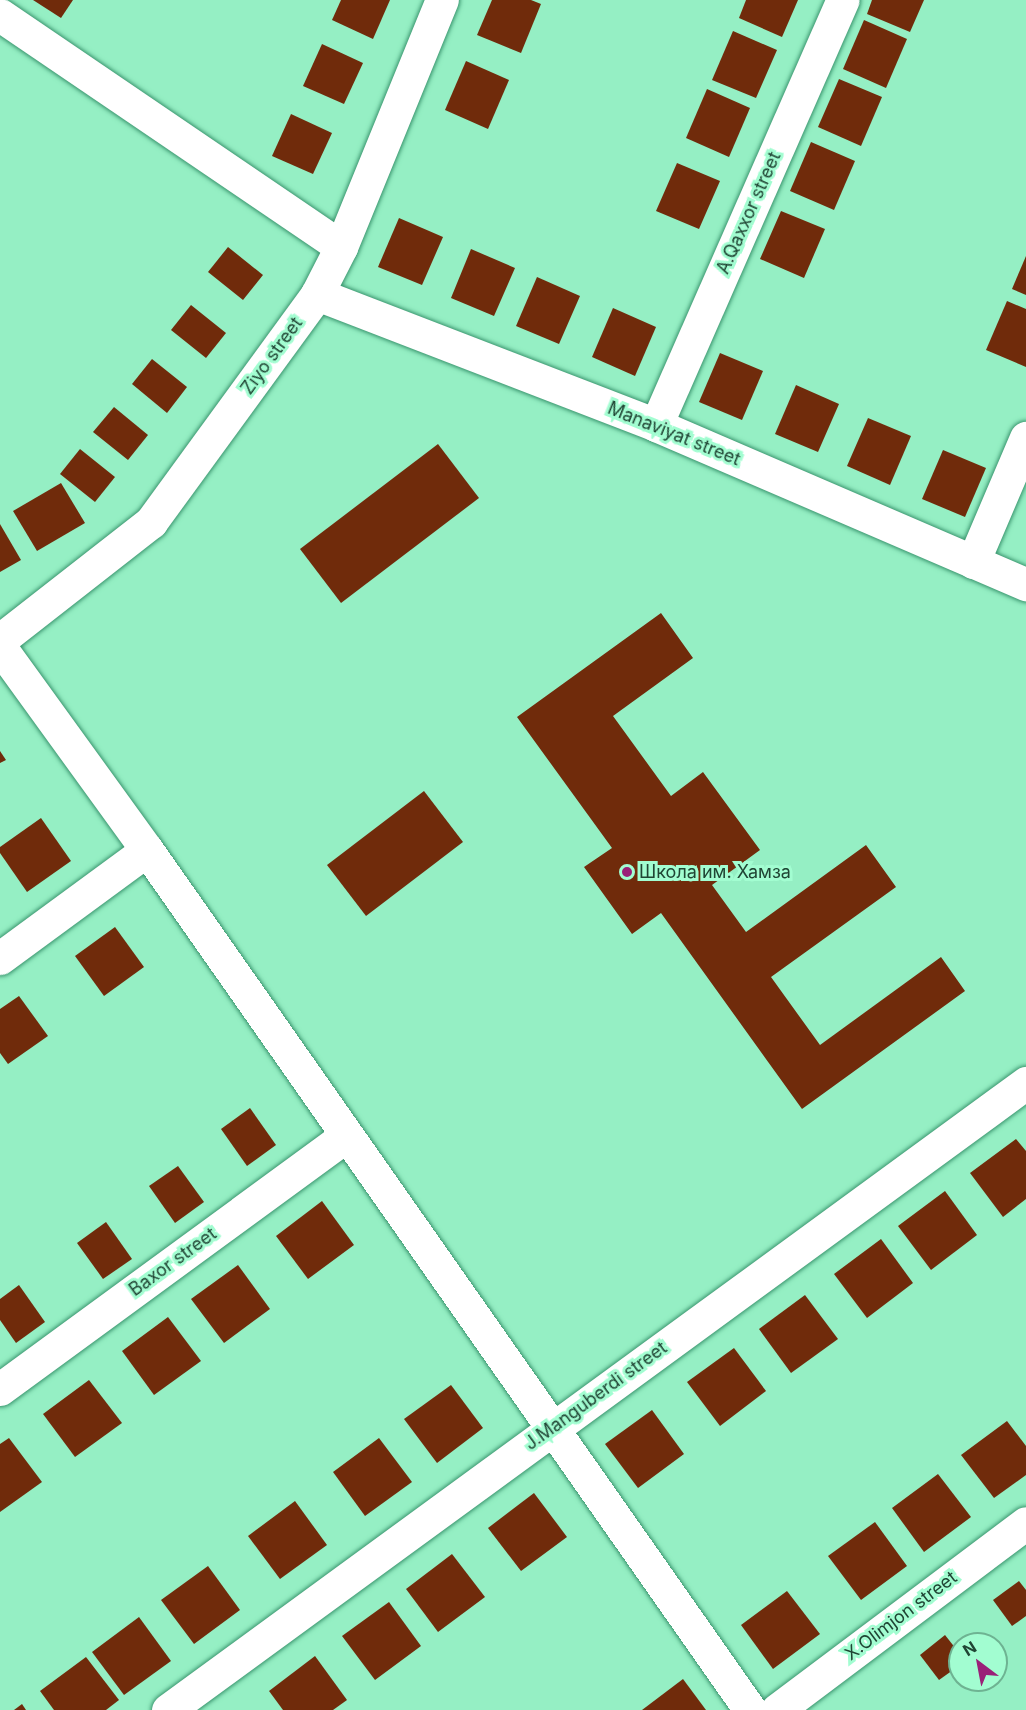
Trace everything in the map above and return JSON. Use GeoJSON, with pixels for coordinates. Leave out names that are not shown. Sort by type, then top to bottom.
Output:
{"type":"FeatureCollection","features":[{"type":"Feature","properties":{"kind":"street","name":"Ziyo street"},"geometry":{"type":"LineString","coordinates":[[0,640],[151,522],[317,294],[341,248],[442,0]]}},
{"type":"Feature","properties":{"kind":"street","name":"A.Qaxxor street"},"geometry":{"type":"LineString","coordinates":[[656,426],[843,0]]}},
{"type":"Feature","properties":{"kind":"street"},"geometry":{"type":"LineString","coordinates":[[0,15],[341,248]]}},
{"type":"Feature","properties":{"kind":"street","name":"Manaviyat street"},"geometry":{"type":"LineString","coordinates":[[317,294],[656,426],[1026,585]]}},
{"type":"Feature","properties":{"kind":"street"},"geometry":{"type":"LineString","coordinates":[[973,562],[1026,438]]}},
{"type":"Feature","properties":{"kind":"street"},"geometry":{"type":"LineString","coordinates":[[0,647],[147,850],[750,1710]]}},
{"type":"Feature","properties":{"kind":"street"},"geometry":{"type":"LineString","coordinates":[[0,958],[147,850]]}},
{"type":"Feature","properties":{"kind":"street","name":"J.Manguberdi street"},"geometry":{"type":"LineString","coordinates":[[168,1710],[1026,1083]]}},
{"type":"Feature","properties":{"kind":"street","name":"Baxor street"},"geometry":{"type":"LineString","coordinates":[[0,1389],[346,1136]]}},
{"type":"Feature","properties":{"kind":"street","name":"X.Olimjon street"},"geometry":{"type":"LineString","coordinates":[[777,1710],[1026,1523]]}},
{"type":"Feature","properties":{"kind":"building"},"geometry":{"type":"Polygon","coordinates":[[[33,0],[73,0],[61,18],[33,0]]]}},
{"type":"Feature","properties":{"kind":"building"},"geometry":{"type":"Polygon","coordinates":[[[341,0],[390,0],[373,39],[332,20],[341,0]]]}},
{"type":"Feature","properties":{"kind":"building"},"geometry":{"type":"Polygon","coordinates":[[[492,0],[531,0],[541,4],[521,53],[477,35],[492,0]]]}},
{"type":"Feature","properties":{"kind":"building"},"geometry":{"type":"Polygon","coordinates":[[[746,0],[798,0],[782,37],[739,18],[746,0]]]}},
{"type":"Feature","properties":{"kind":"building"},"geometry":{"type":"Polygon","coordinates":[[[872,0],[924,0],[910,32],[867,14],[872,0]]]}},
{"type":"Feature","properties":{"kind":"building"},"geometry":{"type":"Polygon","coordinates":[[[864,20],[907,39],[886,88],[843,69],[864,20]]]}},
{"type":"Feature","properties":{"kind":"building"},"geometry":{"type":"Polygon","coordinates":[[[733,31],[777,50],[756,98],[712,80],[733,31]]]}},
{"type":"Feature","properties":{"kind":"building"},"geometry":{"type":"Polygon","coordinates":[[[322,44],[363,63],[344,104],[303,86],[322,44]]]}},
{"type":"Feature","properties":{"kind":"building"},"geometry":{"type":"Polygon","coordinates":[[[466,61],[509,80],[488,129],[445,110],[466,61]]]}},
{"type":"Feature","properties":{"kind":"building"},"geometry":{"type":"Polygon","coordinates":[[[839,79],[882,97],[861,146],[818,127],[839,79]]]}},
{"type":"Feature","properties":{"kind":"building"},"geometry":{"type":"Polygon","coordinates":[[[707,89],[750,108],[729,157],[686,138],[707,89]]]}},
{"type":"Feature","properties":{"kind":"building"},"geometry":{"type":"Polygon","coordinates":[[[291,114],[332,133],[313,174],[272,156],[291,114]]]}},
{"type":"Feature","properties":{"kind":"building"},"geometry":{"type":"Polygon","coordinates":[[[811,142],[855,161],[834,210],[790,191],[811,142]]]}},
{"type":"Feature","properties":{"kind":"building"},"geometry":{"type":"Polygon","coordinates":[[[677,163],[720,181],[699,229],[656,211],[677,163]]]}},
{"type":"Feature","properties":{"kind":"building"},"geometry":{"type":"Polygon","coordinates":[[[781,211],[825,229],[804,278],[760,259],[781,211]]]}},
{"type":"Feature","properties":{"kind":"building"},"geometry":{"type":"Polygon","coordinates":[[[399,218],[443,237],[422,285],[378,267],[399,218]]]}},
{"type":"Feature","properties":{"kind":"building"},"geometry":{"type":"Polygon","coordinates":[[[228,247],[263,275],[243,300],[208,272],[228,247]]]}},
{"type":"Feature","properties":{"kind":"building"},"geometry":{"type":"Polygon","coordinates":[[[471,249],[515,268],[494,316],[451,298],[471,249]]]}},
{"type":"Feature","properties":{"kind":"building"},"geometry":{"type":"Polygon","coordinates":[[[1026,256],[1026,295],[1012,289],[1026,256]]]}},
{"type":"Feature","properties":{"kind":"building"},"geometry":{"type":"Polygon","coordinates":[[[537,277],[580,296],[559,344],[516,326],[537,277]]]}},
{"type":"Feature","properties":{"kind":"building"},"geometry":{"type":"Polygon","coordinates":[[[1007,301],[1026,309],[1026,367],[986,350],[1007,301]]]}},
{"type":"Feature","properties":{"kind":"building"},"geometry":{"type":"Polygon","coordinates":[[[191,305],[226,333],[206,358],[171,330],[191,305]]]}},
{"type":"Feature","properties":{"kind":"building"},"geometry":{"type":"Polygon","coordinates":[[[613,308],[656,327],[635,376],[592,357],[613,308]]]}},
{"type":"Feature","properties":{"kind":"building"},"geometry":{"type":"Polygon","coordinates":[[[720,353],[763,371],[742,420],[699,402],[720,353]]]}},
{"type":"Feature","properties":{"kind":"building"},"geometry":{"type":"Polygon","coordinates":[[[152,359],[187,387],[167,413],[132,384],[152,359]]]}},
{"type":"Feature","properties":{"kind":"building"},"geometry":{"type":"Polygon","coordinates":[[[796,385],[839,404],[818,452],[775,434],[796,385]]]}},
{"type":"Feature","properties":{"kind":"building"},"geometry":{"type":"Polygon","coordinates":[[[114,407],[148,435],[128,460],[93,432],[114,407]]]}},
{"type":"Feature","properties":{"kind":"building"},"geometry":{"type":"Polygon","coordinates":[[[868,418],[911,436],[890,485],[847,466],[868,418]]]}},
{"type":"Feature","properties":{"kind":"building"},"geometry":{"type":"Polygon","coordinates":[[[438,444],[479,498],[341,603],[300,549],[438,444]]]}},
{"type":"Feature","properties":{"kind":"building"},"geometry":{"type":"Polygon","coordinates":[[[80,449],[115,477],[95,502],[60,474],[80,449]]]}},
{"type":"Feature","properties":{"kind":"building"},"geometry":{"type":"Polygon","coordinates":[[[943,450],[986,468],[965,517],[922,499],[943,450]]]}},
{"type":"Feature","properties":{"kind":"building"},"geometry":{"type":"Polygon","coordinates":[[[61,483],[85,523],[37,551],[13,511],[61,483]]]}},
{"type":"Feature","properties":{"kind":"building"},"geometry":{"type":"Polygon","coordinates":[[[0,524],[21,560],[0,572],[0,524]]]}},
{"type":"Feature","properties":{"kind":"building"},"geometry":{"type":"Polygon","coordinates":[[[661,613],[693,658],[613,716],[671,796],[703,772],[760,850],[712,885],[746,932],[866,845],[896,887],[771,977],[820,1045],[941,957],[965,991],[802,1109],[661,913],[632,934],[584,867],[612,848],[517,717],[661,613]]]}},
{"type":"Feature","properties":{"kind":"building"},"geometry":{"type":"Polygon","coordinates":[[[0,751],[6,760],[0,763],[0,751]]]}},
{"type":"Feature","properties":{"kind":"building"},"geometry":{"type":"Polygon","coordinates":[[[424,791],[463,842],[366,916],[327,865],[424,791]]]}},
{"type":"Feature","properties":{"kind":"building"},"geometry":{"type":"Polygon","coordinates":[[[41,818],[71,861],[27,892],[0,853],[0,847],[41,818]]]}},
{"type":"Feature","properties":{"kind":"building"},"geometry":{"type":"Polygon","coordinates":[[[115,927],[144,967],[104,996],[75,956],[115,927]]]}},
{"type":"Feature","properties":{"kind":"building"},"geometry":{"type":"Polygon","coordinates":[[[19,996],[48,1036],[8,1064],[0,1053],[0,1009],[19,996]]]}},
{"type":"Feature","properties":{"kind":"building"},"geometry":{"type":"Polygon","coordinates":[[[250,1108],[276,1145],[247,1166],[221,1129],[250,1108]]]}},
{"type":"Feature","properties":{"kind":"building"},"geometry":{"type":"Polygon","coordinates":[[[1016,1139],[1026,1151],[1026,1199],[1003,1217],[970,1173],[1016,1139]]]}},
{"type":"Feature","properties":{"kind":"building"},"geometry":{"type":"Polygon","coordinates":[[[178,1166],[204,1202],[175,1223],[149,1186],[178,1166]]]}},
{"type":"Feature","properties":{"kind":"building"},"geometry":{"type":"Polygon","coordinates":[[[945,1191],[977,1235],[931,1270],[898,1226],[945,1191]]]}},
{"type":"Feature","properties":{"kind":"building"},"geometry":{"type":"Polygon","coordinates":[[[322,1201],[354,1245],[308,1279],[276,1236],[322,1201]]]}},
{"type":"Feature","properties":{"kind":"building"},"geometry":{"type":"Polygon","coordinates":[[[106,1222],[132,1259],[103,1279],[77,1243],[106,1222]]]}},
{"type":"Feature","properties":{"kind":"building"},"geometry":{"type":"Polygon","coordinates":[[[881,1239],[913,1283],[867,1318],[834,1274],[881,1239]]]}},
{"type":"Feature","properties":{"kind":"building"},"geometry":{"type":"Polygon","coordinates":[[[238,1265],[270,1309],[224,1343],[191,1299],[238,1265]]]}},
{"type":"Feature","properties":{"kind":"building"},"geometry":{"type":"Polygon","coordinates":[[[19,1285],[45,1322],[16,1343],[0,1320],[0,1299],[19,1285]]]}},
{"type":"Feature","properties":{"kind":"building"},"geometry":{"type":"Polygon","coordinates":[[[805,1295],[838,1339],[791,1373],[759,1329],[805,1295]]]}},
{"type":"Feature","properties":{"kind":"building"},"geometry":{"type":"Polygon","coordinates":[[[168,1317],[201,1361],[154,1395],[122,1351],[168,1317]]]}},
{"type":"Feature","properties":{"kind":"building"},"geometry":{"type":"Polygon","coordinates":[[[734,1348],[766,1391],[720,1426],[687,1382],[734,1348]]]}},
{"type":"Feature","properties":{"kind":"building"},"geometry":{"type":"Polygon","coordinates":[[[89,1380],[122,1423],[75,1457],[43,1414],[89,1380]]]}},
{"type":"Feature","properties":{"kind":"building"},"geometry":{"type":"Polygon","coordinates":[[[451,1385],[483,1428],[437,1463],[404,1419],[451,1385]]]}},
{"type":"Feature","properties":{"kind":"building"},"geometry":{"type":"Polygon","coordinates":[[[652,1410],[684,1454],[638,1488],[605,1444],[652,1410]]]}},
{"type":"Feature","properties":{"kind":"building"},"geometry":{"type":"Polygon","coordinates":[[[1007,1421],[1026,1446],[1026,1475],[994,1498],[961,1455],[1007,1421]]]}},
{"type":"Feature","properties":{"kind":"building"},"geometry":{"type":"Polygon","coordinates":[[[9,1438],[42,1482],[0,1512],[0,1444],[9,1438]]]}},
{"type":"Feature","properties":{"kind":"building"},"geometry":{"type":"Polygon","coordinates":[[[379,1438],[412,1482],[365,1516],[333,1472],[379,1438]]]}},
{"type":"Feature","properties":{"kind":"building"},"geometry":{"type":"Polygon","coordinates":[[[938,1474],[971,1517],[924,1552],[892,1508],[938,1474]]]}},
{"type":"Feature","properties":{"kind":"building"},"geometry":{"type":"Polygon","coordinates":[[[534,1493],[567,1537],[521,1571],[488,1528],[534,1493]]]}},
{"type":"Feature","properties":{"kind":"building"},"geometry":{"type":"Polygon","coordinates":[[[295,1501],[327,1545],[280,1579],[248,1536],[295,1501]]]}},
{"type":"Feature","properties":{"kind":"building"},"geometry":{"type":"Polygon","coordinates":[[[875,1522],[907,1566],[861,1600],[828,1556],[875,1522]]]}},
{"type":"Feature","properties":{"kind":"building"},"geometry":{"type":"Polygon","coordinates":[[[452,1554],[485,1597],[438,1632],[406,1589],[452,1554]]]}},
{"type":"Feature","properties":{"kind":"building"},"geometry":{"type":"Polygon","coordinates":[[[208,1566],[240,1610],[194,1644],[161,1600],[208,1566]]]}},
{"type":"Feature","properties":{"kind":"building"},"geometry":{"type":"Polygon","coordinates":[[[1019,1581],[1026,1590],[1026,1616],[1012,1626],[993,1600],[1019,1581]]]}},
{"type":"Feature","properties":{"kind":"building"},"geometry":{"type":"Polygon","coordinates":[[[787,1591],[820,1634],[773,1669],[741,1625],[787,1591]]]}},
{"type":"Feature","properties":{"kind":"building"},"geometry":{"type":"Polygon","coordinates":[[[389,1602],[421,1646],[375,1680],[342,1636],[389,1602]]]}},
{"type":"Feature","properties":{"kind":"building"},"geometry":{"type":"Polygon","coordinates":[[[139,1617],[171,1661],[124,1695],[92,1652],[139,1617]]]}},
{"type":"Feature","properties":{"kind":"building"},"geometry":{"type":"Polygon","coordinates":[[[945,1635],[948,1639],[948,1674],[939,1680],[920,1655],[945,1635]]]}},
{"type":"Feature","properties":{"kind":"building"},"geometry":{"type":"Polygon","coordinates":[[[315,1656],[347,1700],[333,1710],[283,1710],[269,1691],[315,1656]]]}},
{"type":"Feature","properties":{"kind":"building"},"geometry":{"type":"Polygon","coordinates":[[[86,1657],[119,1700],[106,1710],[54,1710],[40,1691],[86,1657]]]}},
{"type":"Feature","properties":{"kind":"building"},"geometry":{"type":"Polygon","coordinates":[[[683,1679],[706,1710],[642,1710],[683,1679]]]}},
{"type":"Feature","properties":{"kind":"building"},"geometry":{"type":"Polygon","coordinates":[[[22,1704],[26,1710],[14,1710],[22,1704]]]}},
{"type":"Feature","properties":{"kind":"place","name":"Школа им. Хамза"},"geometry":{"type":"Point","coordinates":[627,872]}}]}
